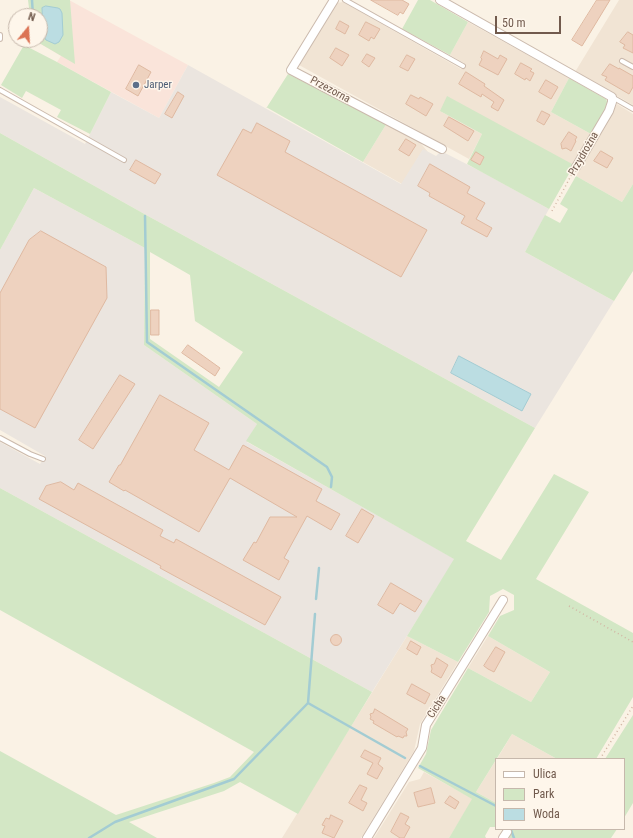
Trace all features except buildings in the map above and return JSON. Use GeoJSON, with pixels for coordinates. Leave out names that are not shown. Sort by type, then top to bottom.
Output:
{"type":"FeatureCollection","features":[{"type":"Feature","properties":{"kind":"street","name":"Przezorna"},"geometry":{"type":"LineString","coordinates":[[334,0],[291,70],[442,149]]}},
{"type":"Feature","properties":{"kind":"street"},"geometry":{"type":"LineString","coordinates":[[440,0],[612,97]]}},
{"type":"Feature","properties":{"kind":"street","name":"Przydrożna"},"geometry":{"type":"LineString","coordinates":[[576,167],[609,112],[612,97]]}},
{"type":"Feature","properties":{"kind":"street","name":"Cicha"},"geometry":{"type":"LineString","coordinates":[[367,838],[422,748],[426,725],[503,600]]}},
{"type":"Feature","properties":{"kind":"lane"},"geometry":{"type":"LineString","coordinates":[[345,0],[463,66]]}},
{"type":"Feature","properties":{"kind":"lane"},"geometry":{"type":"LineString","coordinates":[[622,61],[633,67]]}},
{"type":"Feature","properties":{"kind":"lane"},"geometry":{"type":"LineString","coordinates":[[0,90],[124,160]]}},
{"type":"Feature","properties":{"kind":"lane"},"geometry":{"type":"LineString","coordinates":[[612,97],[633,109]]}},
{"type":"Feature","properties":{"kind":"lane"},"geometry":{"type":"LineString","coordinates":[[0,438],[30,454],[43,459]]}},
{"type":"Feature","properties":{"kind":"path","name":"Przydrożna"},"geometry":{"type":"LineString","coordinates":[[552,211],[576,167]]}},
{"type":"Feature","properties":{"kind":"path"},"geometry":{"type":"LineString","coordinates":[[568,606],[633,642]]}},
{"type":"Feature","properties":{"kind":"path"},"geometry":{"type":"LineString","coordinates":[[601,758],[633,706]]}},
{"type":"Feature","properties":{"kind":"shaded area"},"geometry":{"type":"Polygon","coordinates":[[[69,0],[188,65],[159,118],[57,62],[61,56],[47,48],[48,12],[69,0]]]}},
{"type":"Feature","properties":{"kind":"shaded area"},"geometry":{"type":"Polygon","coordinates":[[[619,0],[633,0],[633,105],[575,72],[619,0]]]}},
{"type":"Feature","properties":{"kind":"shaded area"},"geometry":{"type":"Polygon","coordinates":[[[343,2],[461,69],[464,63],[450,55],[468,22],[569,78],[551,112],[591,134],[574,165],[440,111],[482,134],[469,159],[299,65],[337,3],[343,2]]]}},
{"type":"Feature","properties":{"kind":"shaded area"},"geometry":{"type":"Polygon","coordinates":[[[188,65],[401,184],[423,149],[436,156],[441,151],[549,209],[525,252],[614,301],[535,428],[148,216],[0,133],[0,97],[85,144],[111,92],[159,118],[188,65]]]}},
{"type":"Feature","properties":{"kind":"shaded area"},"geometry":{"type":"Polygon","coordinates":[[[617,104],[633,114],[633,184],[622,202],[576,176],[617,104]]]}},
{"type":"Feature","properties":{"kind":"shaded area"},"geometry":{"type":"Polygon","coordinates":[[[387,123],[418,140],[428,152],[423,150],[402,184],[363,162],[387,123]]]}},
{"type":"Feature","properties":{"kind":"shaded area"},"geometry":{"type":"Polygon","coordinates":[[[34,188],[145,248],[144,345],[257,424],[247,442],[455,559],[372,692],[0,488],[0,442],[40,464],[45,456],[0,430],[0,250],[34,188]]]}},
{"type":"Feature","properties":{"kind":"shaded area"},"geometry":{"type":"Polygon","coordinates":[[[407,636],[458,662],[420,724],[414,751],[361,838],[282,838],[407,636]]]}},
{"type":"Feature","properties":{"kind":"shaded area"},"geometry":{"type":"Polygon","coordinates":[[[488,636],[550,672],[531,702],[468,668],[488,636]]]}},
{"type":"Feature","properties":{"kind":"shaded area"},"geometry":{"type":"Polygon","coordinates":[[[512,734],[555,758],[498,758],[512,734]]]}},
{"type":"Feature","properties":{"kind":"shaded area"},"geometry":{"type":"Polygon","coordinates":[[[495,762],[495,802],[476,792],[495,762]]]}},
{"type":"Feature","properties":{"kind":"shaded area"},"geometry":{"type":"Polygon","coordinates":[[[424,772],[473,799],[449,838],[374,838],[409,782],[420,779],[424,772]]]}},
{"type":"Feature","properties":{"kind":"green space"},"geometry":{"type":"Polygon","coordinates":[[[28,0],[70,0],[75,64],[48,48],[48,8],[29,8],[28,0]]]}},
{"type":"Feature","properties":{"kind":"green space"},"geometry":{"type":"Polygon","coordinates":[[[418,0],[430,0],[468,22],[450,55],[402,29],[418,0]]]}},
{"type":"Feature","properties":{"kind":"green space"},"geometry":{"type":"Polygon","coordinates":[[[22,48],[30,48],[111,92],[90,134],[57,117],[61,110],[26,91],[22,98],[1,85],[22,48]]]}},
{"type":"Feature","properties":{"kind":"green space"},"geometry":{"type":"Polygon","coordinates":[[[288,74],[387,123],[363,162],[266,107],[288,74]]]}},
{"type":"Feature","properties":{"kind":"green space"},"geometry":{"type":"Polygon","coordinates":[[[569,78],[606,99],[608,104],[591,134],[551,112],[569,78]]]}},
{"type":"Feature","properties":{"kind":"green space"},"geometry":{"type":"Polygon","coordinates":[[[447,96],[574,165],[549,209],[467,164],[482,134],[440,111],[447,96]]]}},
{"type":"Feature","properties":{"kind":"green space"},"geometry":{"type":"Polygon","coordinates":[[[0,133],[148,216],[535,428],[466,541],[501,560],[554,474],[589,492],[536,579],[633,633],[633,697],[597,758],[555,758],[512,734],[497,758],[495,758],[495,761],[476,792],[495,802],[495,827],[490,827],[485,836],[486,838],[449,838],[472,799],[418,768],[426,754],[431,730],[468,668],[531,702],[550,672],[488,636],[500,616],[514,610],[514,595],[503,589],[490,596],[489,612],[458,662],[407,636],[454,559],[246,441],[257,424],[144,345],[145,248],[34,188],[0,250],[0,133]],[[150,252],[150,339],[219,387],[243,352],[195,321],[190,275],[150,252]]]}},
{"type":"Feature","properties":{"kind":"green space"},"geometry":{"type":"Polygon","coordinates":[[[576,176],[622,202],[633,184],[633,271],[614,301],[525,252],[545,215],[560,223],[568,209],[560,204],[576,176]]]}},
{"type":"Feature","properties":{"kind":"green space"},"geometry":{"type":"Polygon","coordinates":[[[0,488],[372,692],[298,814],[240,782],[224,791],[129,822],[157,838],[0,838],[0,751],[116,815],[230,777],[254,752],[0,610],[0,488]]]}},
{"type":"Feature","properties":{"kind":"green space"},"geometry":{"type":"Polygon","coordinates":[[[633,715],[633,803],[625,816],[625,758],[606,758],[633,715]]]}},
{"type":"Feature","properties":{"kind":"green space"},"geometry":{"type":"Polygon","coordinates":[[[512,830],[616,830],[611,838],[509,838],[508,836],[512,830]]]}},
{"type":"Feature","properties":{"kind":"water"},"geometry":{"type":"Polygon","coordinates":[[[46,6],[58,8],[62,13],[63,35],[59,42],[55,44],[48,41],[48,8],[42,8],[46,6]]]}},
{"type":"Feature","properties":{"kind":"water"},"geometry":{"type":"Polygon","coordinates":[[[459,356],[531,394],[522,411],[451,373],[459,356]]]}},
{"type":"Feature","properties":{"kind":"waterway"},"geometry":{"type":"LineString","coordinates":[[32,0],[32,8]]}},
{"type":"Feature","properties":{"kind":"waterway"},"geometry":{"type":"LineString","coordinates":[[145,216],[147,342],[327,467],[332,477],[331,487]]}},
{"type":"Feature","properties":{"kind":"waterway"},"geometry":{"type":"LineString","coordinates":[[316,599],[319,568]]}},
{"type":"Feature","properties":{"kind":"waterway"},"geometry":{"type":"LineString","coordinates":[[89,838],[115,822],[234,779],[308,703],[315,614]]}},
{"type":"Feature","properties":{"kind":"waterway"},"geometry":{"type":"LineString","coordinates":[[308,703],[405,758]]}},
{"type":"Feature","properties":{"kind":"waterway"},"geometry":{"type":"LineString","coordinates":[[420,766],[495,805]]}},
{"type":"Feature","properties":{"kind":"waterway"},"geometry":{"type":"LineString","coordinates":[[511,830],[514,838]]}},
{"type":"Feature","properties":{"kind":"place","name":"Jarper"},"geometry":{"type":"Point","coordinates":[136,85]}}]}
